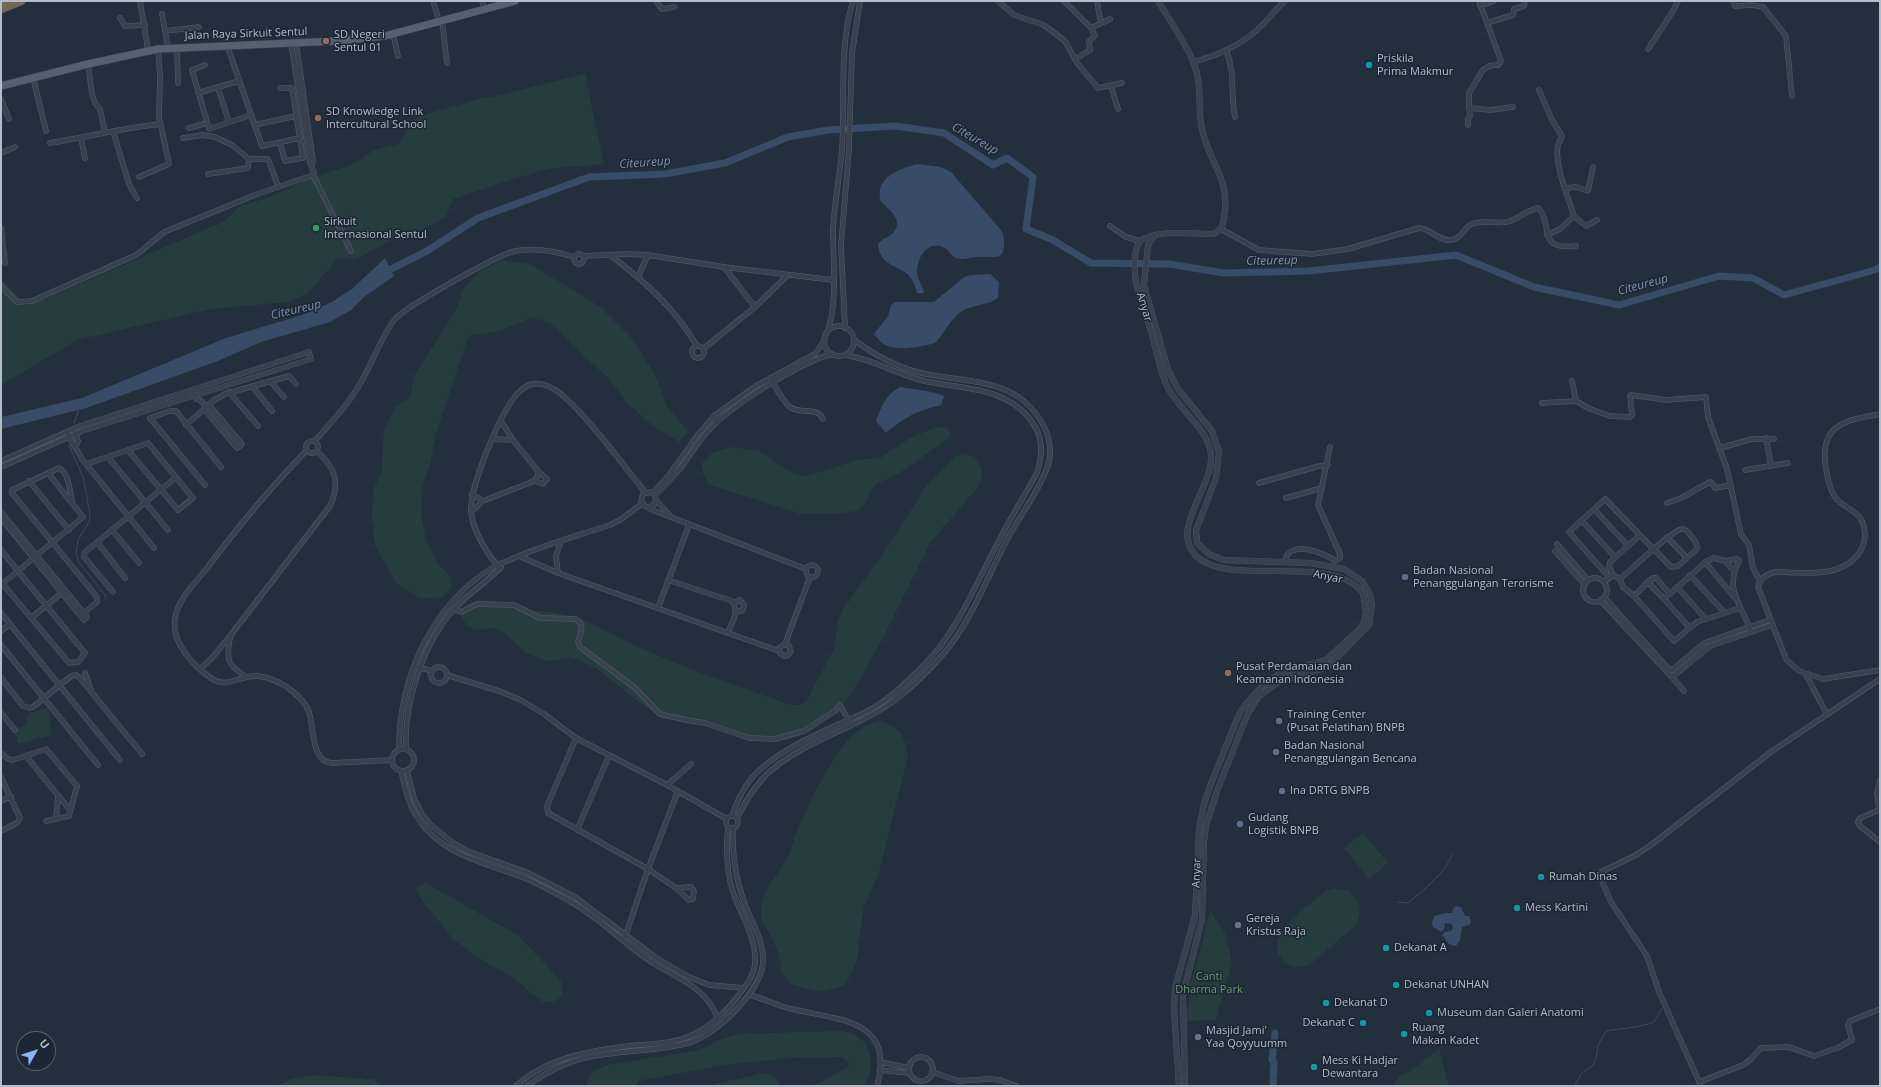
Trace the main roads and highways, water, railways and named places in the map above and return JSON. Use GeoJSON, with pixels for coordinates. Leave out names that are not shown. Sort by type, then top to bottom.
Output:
{"type":"FeatureCollection","features":[{"type":"Feature","properties":{"kind":"highway"},"geometry":{"type":"LineString","coordinates":[[1,9],[21,1]]}},
{"type":"Feature","properties":{"kind":"main road","name":"Jalan Raya Sirkuit Sentul"},"geometry":{"type":"LineString","coordinates":[[1,86],[148,50],[344,40],[393,34],[515,1]]}},
{"type":"Feature","properties":{"kind":"water"},"geometry":{"type":"Polygon","coordinates":[[[917,164],[941,167],[951,172],[1000,229],[1004,240],[1003,253],[994,257],[959,259],[953,256],[946,249],[939,246],[928,248],[921,256],[917,267],[917,273],[924,293],[917,293],[914,283],[907,274],[884,260],[879,251],[878,244],[891,235],[897,225],[895,217],[881,202],[881,187],[884,181],[895,172],[917,164]]]}},
{"type":"Feature","properties":{"kind":"water"},"geometry":{"type":"Polygon","coordinates":[[[385,258],[394,276],[364,297],[351,310],[330,322],[261,342],[218,361],[86,408],[1,429],[1,417],[82,398],[226,338],[305,314],[332,302],[352,289],[385,258]]]}},
{"type":"Feature","properties":{"kind":"water"},"geometry":{"type":"Polygon","coordinates":[[[990,274],[999,282],[998,298],[990,302],[970,307],[961,312],[952,320],[935,343],[917,347],[897,348],[885,345],[874,334],[888,316],[891,305],[896,302],[934,302],[963,278],[970,275],[990,274]]]}},
{"type":"Feature","properties":{"kind":"water"},"geometry":{"type":"Polygon","coordinates":[[[900,387],[928,391],[944,396],[941,405],[911,415],[886,433],[876,421],[882,406],[888,397],[900,387]]]}},
{"type":"Feature","properties":{"kind":"water"},"geometry":{"type":"Polygon","coordinates":[[[1454,907],[1461,907],[1465,916],[1469,916],[1471,922],[1470,925],[1462,927],[1460,940],[1456,946],[1453,946],[1449,944],[1442,935],[1445,932],[1451,931],[1453,928],[1452,924],[1445,923],[1444,930],[1440,932],[1433,927],[1432,922],[1435,916],[1445,913],[1452,913],[1454,907]]]}},
{"type":"Feature","properties":{"kind":"waterway","name":"Citeureup"},"geometry":{"type":"LineString","coordinates":[[383,273],[427,251],[478,218],[589,177],[665,174],[725,163],[788,137],[828,130],[896,126],[944,133],[993,165],[1007,158],[1033,177],[1026,229],[1051,239],[1091,263],[1169,264],[1224,273],[1309,271],[1456,255],[1534,287],[1619,305],[1719,276],[1753,278],[1784,295],[1875,270],[1880,267]]}},
{"type":"Feature","properties":{"kind":"waterway"},"geometry":{"type":"LineString","coordinates":[[74,423],[79,409]]}},
{"type":"Feature","properties":{"kind":"waterway"},"geometry":{"type":"LineString","coordinates":[[69,445],[83,477],[90,514],[89,522],[78,540],[76,553],[78,561],[105,595],[106,599]]}},
{"type":"Feature","properties":{"kind":"waterway"},"geometry":{"type":"LineString","coordinates":[[1398,902],[1408,903],[1427,887],[1444,869],[1452,855]]}},
{"type":"Feature","properties":{"kind":"waterway"},"geometry":{"type":"LineString","coordinates":[[1575,1086],[1581,1074],[1593,1065],[1596,1059],[1598,1045],[1606,1031],[1636,1027],[1654,1022],[1662,1008]]}},
{"type":"Feature","properties":{"kind":"waterway"},"geometry":{"type":"LineString","coordinates":[[1273,1086],[1274,1062],[1272,1060],[1275,1033]]}},
{"type":"Feature","properties":{"kind":"place","name":"SD Negeri Sentul 01"},"geometry":{"type":"Point","coordinates":[326,41]}},
{"type":"Feature","properties":{"kind":"place","name":"Priskila Prima Makmur"},"geometry":{"type":"Point","coordinates":[1369,65]}},
{"type":"Feature","properties":{"kind":"place","name":"SD Knowledge Link Intercultural School"},"geometry":{"type":"Point","coordinates":[318,118]}},
{"type":"Feature","properties":{"kind":"place","name":"Sirkuit Internasional Sentul"},"geometry":{"type":"Point","coordinates":[316,228]}},
{"type":"Feature","properties":{"kind":"place","name":"Badan Nasional Penanggulangan Terorisme"},"geometry":{"type":"Point","coordinates":[1405,577]}},
{"type":"Feature","properties":{"kind":"place","name":"Pusat Perdamaian dan Keamanan Indonesia"},"geometry":{"type":"Point","coordinates":[1228,673]}},
{"type":"Feature","properties":{"kind":"place","name":"Training Center (Pusat Pelatihan) BNPB"},"geometry":{"type":"Point","coordinates":[1279,721]}},
{"type":"Feature","properties":{"kind":"place","name":"Badan Nasional Penanggulangan Bencana"},"geometry":{"type":"Point","coordinates":[1276,752]}},
{"type":"Feature","properties":{"kind":"place","name":"Ina DRTG BNPB"},"geometry":{"type":"Point","coordinates":[1282,791]}},
{"type":"Feature","properties":{"kind":"place","name":"Gudang Logistik BNPB"},"geometry":{"type":"Point","coordinates":[1240,824]}},
{"type":"Feature","properties":{"kind":"place","name":"Rumah Dinas"},"geometry":{"type":"Point","coordinates":[1541,877]}},
{"type":"Feature","properties":{"kind":"place","name":"Mess Kartini"},"geometry":{"type":"Point","coordinates":[1517,908]}},
{"type":"Feature","properties":{"kind":"place","name":"Gereja Kristus Raja"},"geometry":{"type":"Point","coordinates":[1238,925]}},
{"type":"Feature","properties":{"kind":"place","name":"Dekanat A"},"geometry":{"type":"Point","coordinates":[1386,948]}},
{"type":"Feature","properties":{"kind":"place","name":"Dekanat UNHAN"},"geometry":{"type":"Point","coordinates":[1396,985]}},
{"type":"Feature","properties":{"kind":"place","name":"Dekanat D"},"geometry":{"type":"Point","coordinates":[1326,1003]}},
{"type":"Feature","properties":{"kind":"place","name":"Museum dan Galeri Anatomi"},"geometry":{"type":"Point","coordinates":[1429,1013]}},
{"type":"Feature","properties":{"kind":"place","name":"Dekanat C"},"geometry":{"type":"Point","coordinates":[1363,1023]}},
{"type":"Feature","properties":{"kind":"place","name":"Ruang Makan Kadet"},"geometry":{"type":"Point","coordinates":[1404,1034]}},
{"type":"Feature","properties":{"kind":"place","name":"Masjid Jami' Yaa Qoyyuumm"},"geometry":{"type":"Point","coordinates":[1198,1037]}},
{"type":"Feature","properties":{"kind":"place","name":"Mess Ki Hadjar Dewantara"},"geometry":{"type":"Point","coordinates":[1314,1067]}},
{"type":"Feature","properties":{"kind":"park label","name":"Canti Dharma Park"},"geometry":{"type":"Point","coordinates":[1209,983]}}]}
